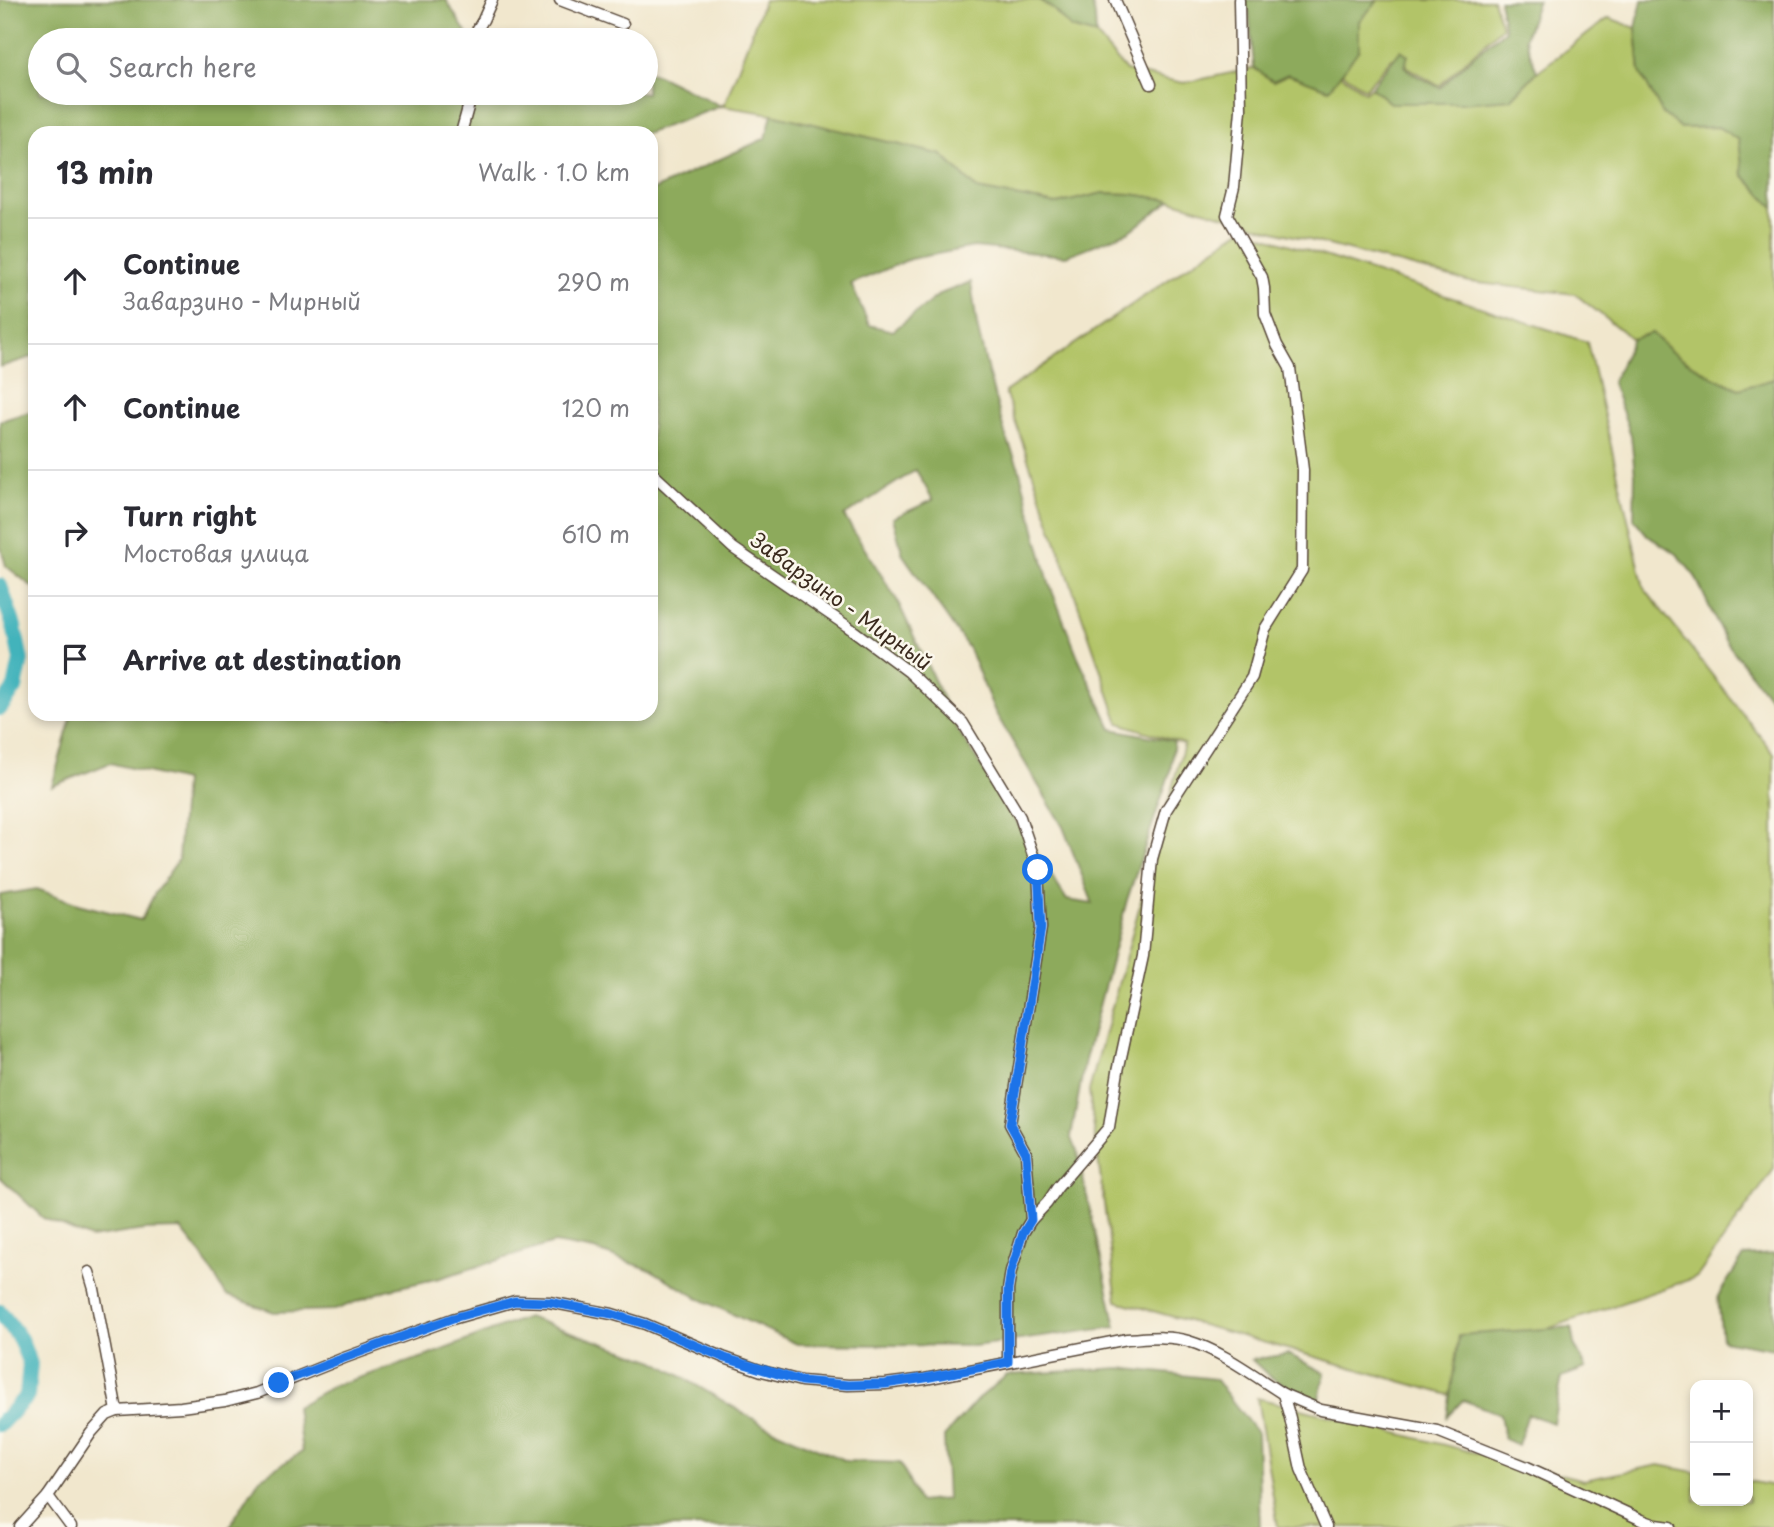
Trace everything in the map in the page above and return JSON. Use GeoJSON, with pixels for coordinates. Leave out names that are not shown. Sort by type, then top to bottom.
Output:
{"type":"FeatureCollection","features":[{"type":"Feature","properties":{"kind":"street"},"geometry":{"type":"LineString","coordinates":[[478,28],[492,0]]}},
{"type":"Feature","properties":{"kind":"street"},"geometry":{"type":"LineString","coordinates":[[561,0],[623,24]]}},
{"type":"Feature","properties":{"kind":"street"},"geometry":{"type":"LineString","coordinates":[[1115,0],[1151,84]]}},
{"type":"Feature","properties":{"kind":"street"},"geometry":{"type":"LineString","coordinates":[[1008,1362],[1010,1280],[1023,1233],[1109,1127],[1143,956],[1152,859],[1166,810],[1252,677],[1265,629],[1302,570],[1303,470],[1290,368],[1277,345],[1265,314],[1262,277],[1227,215],[1234,187],[1241,110],[1239,0]]}},
{"type":"Feature","properties":{"kind":"street"},"geometry":{"type":"LineString","coordinates":[[463,126],[469,105]]}},
{"type":"Feature","properties":{"kind":"street","name":"Заварзино - Мирный"},"geometry":{"type":"LineString","coordinates":[[658,478],[733,548],[909,672],[963,723],[1020,817],[1038,870],[1041,928],[1010,1124],[1026,1153],[1031,1220]]}},
{"type":"Feature","properties":{"kind":"street"},"geometry":{"type":"LineString","coordinates":[[89,1272],[117,1411]]}},
{"type":"Feature","properties":{"kind":"street"},"geometry":{"type":"LineString","coordinates":[[20,1527],[48,1496],[100,1421],[107,1415],[117,1411],[225,1401],[257,1393],[453,1318],[515,1301],[549,1302],[612,1314],[645,1324],[725,1358],[801,1381],[848,1385],[885,1384],[925,1378],[1111,1341],[1160,1338],[1186,1340],[1215,1352],[1283,1394],[1321,1410],[1437,1431],[1527,1467],[1642,1520],[1671,1527]]}},
{"type":"Feature","properties":{"kind":"street"},"geometry":{"type":"LineString","coordinates":[[1283,1394],[1301,1469],[1326,1527]]}},
{"type":"Feature","properties":{"kind":"street"},"geometry":{"type":"LineString","coordinates":[[48,1496],[71,1527]]}},
{"type":"Feature","properties":{"kind":"green space"},"geometry":{"type":"Polygon","coordinates":[[[0,0],[446,0],[463,28],[28,28],[28,105],[658,105],[658,75],[721,106],[658,129],[658,126],[28,126],[28,358],[0,367],[0,0]]]}},
{"type":"Feature","properties":{"kind":"green space"},"geometry":{"type":"Polygon","coordinates":[[[764,0],[1039,0],[1053,9],[1071,28],[1096,35],[1126,71],[1184,83],[1254,68],[1273,81],[1288,74],[1329,89],[1340,74],[1365,92],[1371,87],[1390,103],[1511,99],[1537,72],[1609,18],[1636,28],[1640,72],[1681,128],[1718,127],[1739,140],[1743,175],[1774,207],[1774,379],[1739,389],[1670,351],[1652,333],[1632,339],[1575,294],[1470,282],[1271,230],[1171,200],[1103,193],[1057,204],[977,189],[942,155],[772,114],[721,106],[725,103],[764,0]]]}},
{"type":"Feature","properties":{"kind":"green space"},"geometry":{"type":"Polygon","coordinates":[[[1039,0],[1091,0],[1096,35],[1071,28],[1053,9],[1039,0]]]}},
{"type":"Feature","properties":{"kind":"green space"},"geometry":{"type":"Polygon","coordinates":[[[1244,0],[1377,2],[1359,21],[1359,50],[1329,89],[1288,74],[1273,81],[1254,68],[1249,12],[1244,0]]]}},
{"type":"Feature","properties":{"kind":"green space"},"geometry":{"type":"Polygon","coordinates":[[[1369,0],[1493,0],[1502,27],[1439,86],[1392,58],[1365,89],[1321,57],[1369,0]]]}},
{"type":"Feature","properties":{"kind":"green space"},"geometry":{"type":"Polygon","coordinates":[[[1499,0],[1538,0],[1525,38],[1537,72],[1511,99],[1462,103],[1390,103],[1371,87],[1401,50],[1408,55],[1405,67],[1440,88],[1505,30],[1499,0]]]}},
{"type":"Feature","properties":{"kind":"green space"},"geometry":{"type":"Polygon","coordinates":[[[1642,0],[1774,0],[1774,207],[1743,175],[1739,140],[1718,127],[1681,128],[1663,114],[1640,72],[1636,28],[1642,0]]]}},
{"type":"Feature","properties":{"kind":"green space"},"geometry":{"type":"Polygon","coordinates":[[[772,114],[942,155],[977,189],[1057,204],[1103,193],[1171,200],[1130,231],[1066,256],[974,247],[910,259],[851,284],[869,325],[893,331],[940,294],[971,282],[977,326],[1005,434],[1019,468],[1049,583],[1078,657],[1112,729],[1174,741],[1170,772],[1127,900],[1085,1060],[1071,1136],[1077,1151],[1116,1327],[974,1346],[797,1344],[702,1300],[651,1270],[594,1250],[554,1243],[440,1278],[386,1290],[335,1310],[274,1312],[226,1295],[202,1255],[181,1229],[144,1230],[90,1238],[43,1218],[0,1177],[0,895],[37,889],[78,904],[141,920],[155,893],[178,860],[184,781],[110,763],[52,786],[70,721],[658,721],[658,188],[766,138],[772,114]],[[916,470],[844,516],[897,600],[957,729],[1067,900],[1093,904],[1063,827],[995,712],[969,649],[903,555],[893,518],[933,500],[916,470]]]}},
{"type":"Feature","properties":{"kind":"green space"},"geometry":{"type":"Polygon","coordinates":[[[1242,229],[1587,342],[1644,588],[1774,754],[1774,1169],[1697,1277],[1472,1355],[1460,1398],[1117,1301],[1089,1091],[1184,744],[1119,723],[1005,392],[1242,229]]]}},
{"type":"Feature","properties":{"kind":"green space"},"geometry":{"type":"Polygon","coordinates":[[[1652,333],[1670,351],[1739,389],[1774,379],[1774,704],[1725,640],[1695,576],[1677,554],[1648,536],[1634,519],[1635,475],[1631,435],[1612,383],[1632,339],[1652,333]]]}},
{"type":"Feature","properties":{"kind":"green space"},"geometry":{"type":"Polygon","coordinates":[[[28,412],[28,583],[6,566],[0,544],[0,421],[28,412]]]}},
{"type":"Feature","properties":{"kind":"green space"},"geometry":{"type":"Polygon","coordinates":[[[1774,1254],[1774,1349],[1722,1340],[1718,1296],[1744,1256],[1774,1254]]]}},
{"type":"Feature","properties":{"kind":"green space"},"geometry":{"type":"Polygon","coordinates":[[[527,1317],[655,1361],[764,1425],[846,1461],[900,1463],[919,1502],[947,1499],[944,1437],[977,1400],[1007,1375],[1121,1368],[1215,1379],[1257,1433],[1260,1527],[229,1527],[260,1478],[302,1452],[296,1407],[333,1386],[427,1356],[527,1317]]]}},
{"type":"Feature","properties":{"kind":"green space"},"geometry":{"type":"Polygon","coordinates":[[[1571,1327],[1574,1344],[1586,1368],[1562,1377],[1553,1423],[1528,1414],[1518,1445],[1504,1439],[1500,1414],[1463,1400],[1447,1417],[1459,1335],[1571,1327]]]}},
{"type":"Feature","properties":{"kind":"green space"},"geometry":{"type":"Polygon","coordinates":[[[1288,1354],[1325,1373],[1318,1402],[1270,1377],[1252,1360],[1288,1354]]]}},
{"type":"Feature","properties":{"kind":"green space"},"geometry":{"type":"Polygon","coordinates":[[[1257,1398],[1584,1480],[1659,1465],[1690,1471],[1690,1506],[1753,1506],[1753,1482],[1774,1486],[1774,1527],[1278,1527],[1257,1398]]]}},
{"type":"Feature","properties":{"kind":"waterway"},"geometry":{"type":"LineString","coordinates":[[0,586],[14,626],[21,660],[15,688],[0,708]]}},
{"type":"Feature","properties":{"kind":"waterway"},"geometry":{"type":"LineString","coordinates":[[0,1312],[20,1339],[30,1364],[27,1396],[0,1424]]}},
{"type":"Feature","properties":{"kind":"route"},"geometry":{"type":"LineString","coordinates":[[279,1383],[453,1318],[515,1301],[549,1302],[612,1314],[645,1324],[725,1358],[801,1381],[848,1385],[885,1384],[1008,1362],[1008,1290],[1011,1271],[1017,1248],[1031,1220],[1026,1153],[1010,1124],[1041,928],[1038,870]]}}]}
